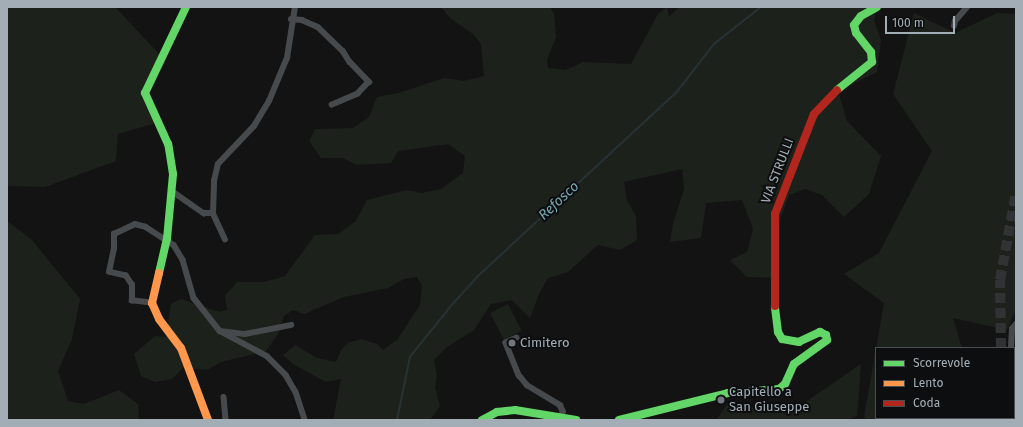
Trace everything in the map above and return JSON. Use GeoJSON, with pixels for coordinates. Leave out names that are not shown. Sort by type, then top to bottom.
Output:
{"type":"FeatureCollection","features":[{"type":"Feature","properties":{"kind":"street"},"geometry":{"type":"LineString","coordinates":[[186,7],[145,93],[149,106],[171,154],[173,174],[167,239],[152,303],[159,319],[181,348],[208,420]]}},
{"type":"Feature","properties":{"kind":"street"},"geometry":{"type":"LineString","coordinates":[[225,239],[213,213],[214,180],[218,164],[254,126],[269,101],[287,58],[291,18],[295,7]]}},
{"type":"Feature","properties":{"kind":"street","name":"VIA STRULLI"},"geometry":{"type":"LineString","coordinates":[[619,420],[728,393],[779,389],[785,384],[794,364],[825,343],[826,335],[820,332],[794,343],[782,339],[778,332],[774,295],[775,214],[814,114],[829,98],[872,62],[871,52],[859,37],[854,25],[860,16],[877,7]]}},
{"type":"Feature","properties":{"kind":"street"},"geometry":{"type":"LineString","coordinates":[[954,26],[955,21],[967,7]]}},
{"type":"Feature","properties":{"kind":"street"},"geometry":{"type":"LineString","coordinates":[[291,18],[302,20],[318,27],[343,51],[350,62],[369,82],[358,94],[332,105]]}},
{"type":"Feature","properties":{"kind":"street"},"geometry":{"type":"LineString","coordinates":[[172,191],[204,213],[213,213]]}},
{"type":"Feature","properties":{"kind":"street"},"geometry":{"type":"LineString","coordinates":[[152,303],[132,300],[132,285],[126,276],[109,272],[114,249],[112,239],[114,234],[138,224],[167,239],[183,260],[194,298],[220,331],[258,350],[282,371],[296,392],[305,420]]}},
{"type":"Feature","properties":{"kind":"street"},"geometry":{"type":"LineString","coordinates":[[1011,347],[1012,329],[1016,324]]}},
{"type":"Feature","properties":{"kind":"street"},"geometry":{"type":"LineString","coordinates":[[220,331],[245,334],[291,325]]}},
{"type":"Feature","properties":{"kind":"street"},"geometry":{"type":"LineString","coordinates":[[516,338],[506,343],[519,375],[528,385],[560,405],[563,411],[562,418]]}},
{"type":"Feature","properties":{"kind":"street"},"geometry":{"type":"LineString","coordinates":[[224,397],[226,420]]}},
{"type":"Feature","properties":{"kind":"street"},"geometry":{"type":"LineString","coordinates":[[482,420],[497,412],[511,410],[576,420]]}},
{"type":"Feature","properties":{"kind":"shaded area"},"geometry":{"type":"Polygon","coordinates":[[[7,7],[115,7],[163,58],[150,84],[148,96],[160,122],[118,134],[116,161],[45,187],[7,186],[7,7]]]}},
{"type":"Feature","properties":{"kind":"shaded area"},"geometry":{"type":"Polygon","coordinates":[[[441,7],[550,7],[554,14],[556,37],[547,60],[548,68],[566,70],[583,62],[631,64],[658,14],[667,7],[669,17],[679,7],[877,7],[874,20],[881,40],[877,72],[838,91],[847,121],[881,156],[869,194],[844,217],[822,195],[805,189],[789,195],[777,229],[779,278],[747,277],[730,260],[747,252],[753,229],[742,200],[706,203],[701,238],[670,242],[673,224],[684,189],[682,169],[624,182],[627,200],[636,216],[637,240],[620,250],[598,245],[568,272],[548,278],[539,294],[530,318],[512,300],[491,304],[474,330],[447,347],[434,360],[437,376],[435,387],[440,406],[430,420],[333,420],[341,379],[326,382],[293,364],[283,355],[295,345],[317,358],[336,362],[341,350],[348,343],[361,339],[377,344],[383,350],[397,340],[420,305],[422,286],[417,277],[404,279],[388,288],[344,297],[304,314],[293,310],[284,316],[278,334],[266,351],[221,362],[207,370],[183,368],[172,379],[155,382],[141,376],[134,354],[155,336],[166,337],[171,304],[181,299],[219,312],[227,310],[225,296],[237,282],[264,282],[285,276],[315,235],[338,234],[356,221],[367,200],[406,190],[422,193],[441,189],[463,173],[465,156],[448,144],[398,151],[391,163],[357,165],[343,158],[321,158],[309,141],[315,129],[353,128],[369,117],[377,97],[399,93],[444,78],[464,81],[484,76],[481,44],[473,34],[450,18],[441,7]]]}},
{"type":"Feature","properties":{"kind":"shaded area"},"geometry":{"type":"Polygon","coordinates":[[[914,13],[955,33],[997,13],[1016,14],[1016,310],[1007,330],[953,318],[962,347],[876,347],[884,303],[844,274],[879,253],[932,151],[893,94],[914,13]]]}},
{"type":"Feature","properties":{"kind":"shaded area"},"geometry":{"type":"Polygon","coordinates":[[[7,221],[32,240],[80,299],[72,339],[58,371],[68,401],[84,404],[119,390],[138,404],[139,420],[7,420],[7,221]]]}},
{"type":"Feature","properties":{"kind":"shaded area"},"geometry":{"type":"Polygon","coordinates":[[[508,304],[522,331],[504,340],[490,313],[508,304]]]}},
{"type":"Feature","properties":{"kind":"shaded area"},"geometry":{"type":"Polygon","coordinates":[[[875,355],[875,419],[894,419],[866,420],[864,417],[875,355]]]}},
{"type":"Feature","properties":{"kind":"shaded area"},"geometry":{"type":"Polygon","coordinates":[[[861,364],[857,416],[845,420],[716,420],[729,402],[788,414],[861,364]]]}},
{"type":"Feature","properties":{"kind":"waterway","name":"Refosco"},"geometry":{"type":"LineString","coordinates":[[397,420],[410,357],[451,306],[477,277],[676,93],[714,44],[761,7]]}},
{"type":"Feature","properties":{"kind":"tunnel"},"geometry":{"type":"LineString","coordinates":[[1001,347],[1000,280],[1016,193]]}},
{"type":"Feature","properties":{"kind":"traffic: fast"},"geometry":{"type":"LineString","coordinates":[[159,273],[167,239],[173,174],[168,144],[145,93],[186,7]]}},
{"type":"Feature","properties":{"kind":"traffic: fast"},"geometry":{"type":"LineString","coordinates":[[837,90],[872,62],[871,52],[856,33],[854,25],[861,16],[877,7]]}},
{"type":"Feature","properties":{"kind":"traffic: fast"},"geometry":{"type":"LineString","coordinates":[[619,420],[728,393],[779,389],[785,384],[794,364],[827,340],[826,335],[820,332],[799,342],[782,339],[778,332],[775,306]]}},
{"type":"Feature","properties":{"kind":"traffic: fast"},"geometry":{"type":"LineString","coordinates":[[482,420],[497,412],[515,410],[576,420]]}},
{"type":"Feature","properties":{"kind":"traffic: slow"},"geometry":{"type":"LineString","coordinates":[[159,273],[152,303],[159,319],[181,348],[208,420]]}},
{"type":"Feature","properties":{"kind":"traffic: jam"},"geometry":{"type":"LineString","coordinates":[[775,306],[775,214],[814,114],[837,90]]}},
{"type":"Feature","properties":{"kind":"place","name":"Cimitero"},"geometry":{"type":"Point","coordinates":[512,343]}},
{"type":"Feature","properties":{"kind":"place","name":"Capitello a San Giuseppe"},"geometry":{"type":"Point","coordinates":[721,400]}}]}
